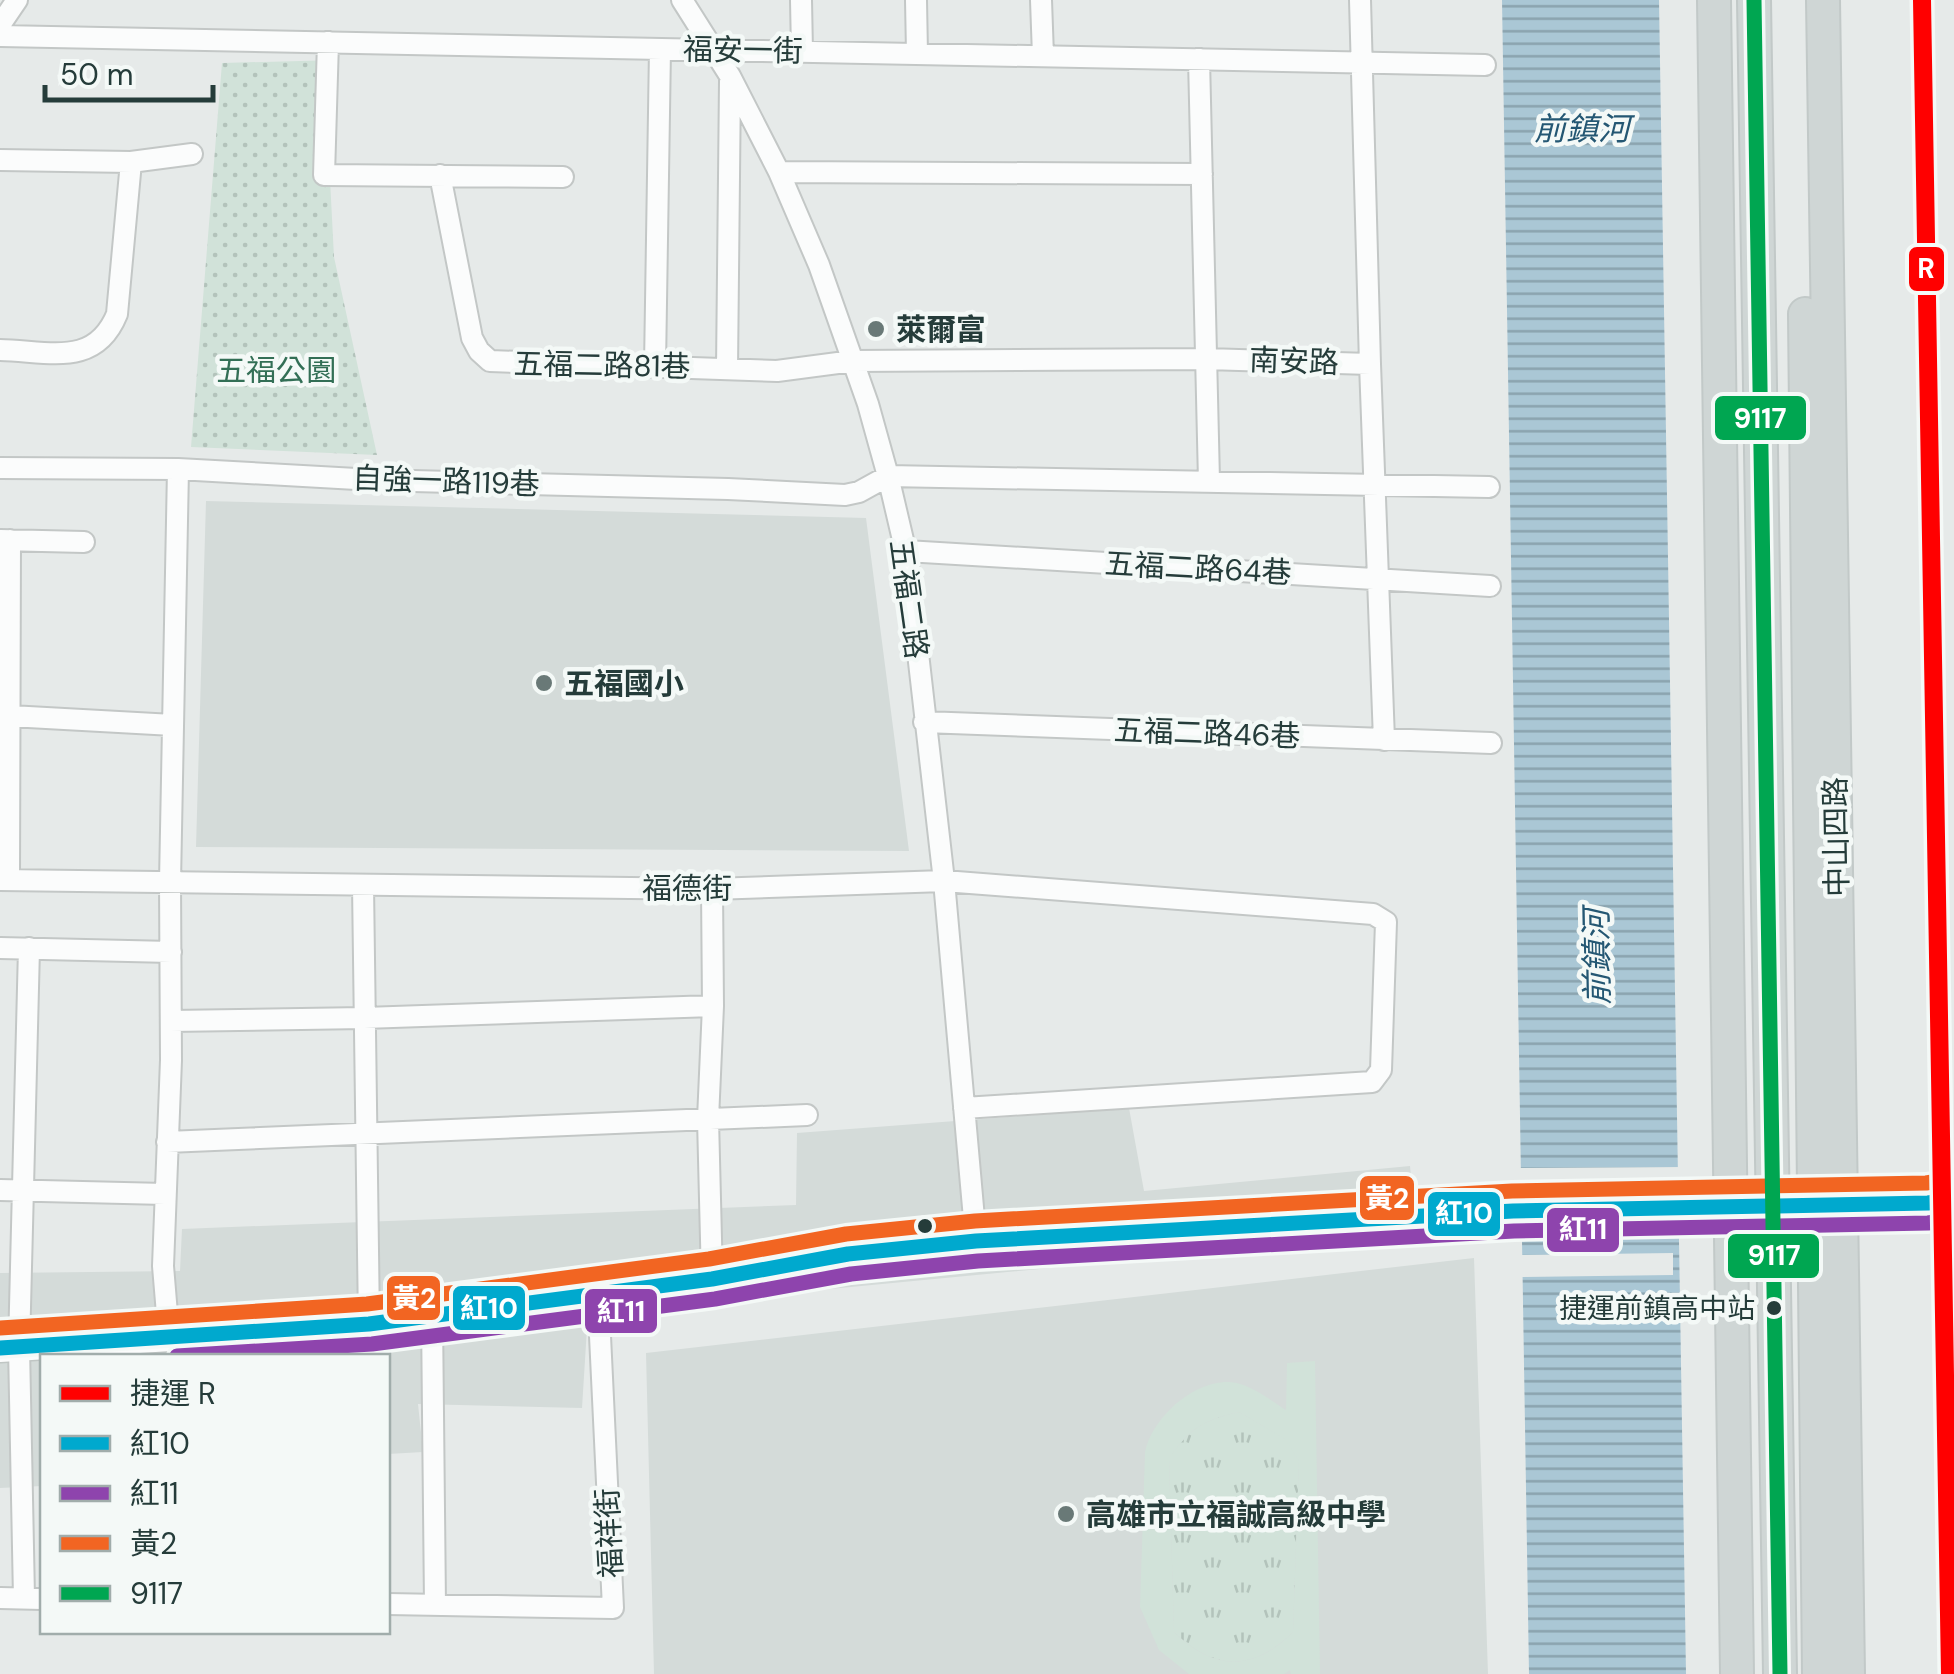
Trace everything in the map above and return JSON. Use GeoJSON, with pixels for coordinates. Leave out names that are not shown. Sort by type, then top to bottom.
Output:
{"type":"FeatureCollection","features":[{"type":"Feature","properties":{"kind":"main road"},"geometry":{"type":"LineString","coordinates":[[1714,0],[1738,1674]]}},
{"type":"Feature","properties":{"kind":"main road"},"geometry":{"type":"LineString","coordinates":[[1754,0],[1780,1674]]}},
{"type":"Feature","properties":{"kind":"main road","name":"中山四路"},"geometry":{"type":"LineString","coordinates":[[1802,0],[1827,1206],[1848,1674]]}},
{"type":"Feature","properties":{"kind":"main road","name":"中山四路"},"geometry":{"type":"LineString","coordinates":[[1820,1674],[1827,1206],[1823,0]]}},
{"type":"Feature","properties":{"kind":"main road"},"geometry":{"type":"LineString","coordinates":[[10,1348],[169,1338],[217,1346],[712,1278],[848,1254],[976,1241],[1513,1212],[1941,1201]]}},
{"type":"Feature","properties":{"kind":"street"},"geometry":{"type":"LineString","coordinates":[[0,25],[18,0]]}},
{"type":"Feature","properties":{"kind":"street","name":"五福二路"},"geometry":{"type":"LineString","coordinates":[[682,0],[730,76],[820,265],[888,476],[906,551],[944,881],[976,1241]]}},
{"type":"Feature","properties":{"kind":"street"},"geometry":{"type":"LineString","coordinates":[[801,0],[802,51]]}},
{"type":"Feature","properties":{"kind":"street"},"geometry":{"type":"LineString","coordinates":[[916,0],[916,54]]}},
{"type":"Feature","properties":{"kind":"street"},"geometry":{"type":"LineString","coordinates":[[1041,0],[1043,56]]}},
{"type":"Feature","properties":{"kind":"street","name":"南安路"},"geometry":{"type":"LineString","coordinates":[[853,361],[1206,359],[1370,364],[1360,0]]}},
{"type":"Feature","properties":{"kind":"street","name":"福安一街"},"geometry":{"type":"LineString","coordinates":[[0,36],[1485,64]]}},
{"type":"Feature","properties":{"kind":"street"},"geometry":{"type":"LineString","coordinates":[[328,42],[324,175],[563,177]]}},
{"type":"Feature","properties":{"kind":"street"},"geometry":{"type":"LineString","coordinates":[[655,366],[660,49]]}},
{"type":"Feature","properties":{"kind":"street"},"geometry":{"type":"LineString","coordinates":[[1199,59],[1209,481]]}},
{"type":"Feature","properties":{"kind":"street"},"geometry":{"type":"LineString","coordinates":[[727,369],[730,76]]}},
{"type":"Feature","properties":{"kind":"street"},"geometry":{"type":"LineString","coordinates":[[0,160],[131,162],[192,154]]}},
{"type":"Feature","properties":{"kind":"street"},"geometry":{"type":"LineString","coordinates":[[0,350],[83,352],[109,334],[117,314],[131,162]]}},
{"type":"Feature","properties":{"kind":"street"},"geometry":{"type":"LineString","coordinates":[[779,172],[1202,174]]}},
{"type":"Feature","properties":{"kind":"street","name":"五福二路81巷"},"geometry":{"type":"LineString","coordinates":[[440,175],[472,338],[490,361],[794,370],[853,361]]}},
{"type":"Feature","properties":{"kind":"street"},"geometry":{"type":"LineString","coordinates":[[1370,364],[1384,740]]}},
{"type":"Feature","properties":{"kind":"street","name":"自強一路119巷"},"geometry":{"type":"LineString","coordinates":[[0,468],[728,488],[844,496],[888,476]]}},
{"type":"Feature","properties":{"kind":"street"},"geometry":{"type":"LineString","coordinates":[[169,1338],[163,1266],[171,1021],[178,470]]}},
{"type":"Feature","properties":{"kind":"street"},"geometry":{"type":"LineString","coordinates":[[888,476],[1490,487]]}},
{"type":"Feature","properties":{"kind":"street"},"geometry":{"type":"LineString","coordinates":[[5,880],[10,716],[5,540],[84,542]]}},
{"type":"Feature","properties":{"kind":"street","name":"五福二路64巷"},"geometry":{"type":"LineString","coordinates":[[906,551],[1490,586]]}},
{"type":"Feature","properties":{"kind":"street"},"geometry":{"type":"LineString","coordinates":[[10,716],[173,725]]}},
{"type":"Feature","properties":{"kind":"street","name":"五福二路46巷"},"geometry":{"type":"LineString","coordinates":[[924,722],[1490,743]]}},
{"type":"Feature","properties":{"kind":"street","name":"福德街"},"geometry":{"type":"LineString","coordinates":[[5,880],[712,889],[944,881],[1372,914],[1380,916],[1388,928],[1382,1070],[1372,1082],[964,1108]]}},
{"type":"Feature","properties":{"kind":"street"},"geometry":{"type":"LineString","coordinates":[[363,885],[369,1324]]}},
{"type":"Feature","properties":{"kind":"street"},"geometry":{"type":"LineString","coordinates":[[712,889],[713,1006],[708,1119],[712,1278]]}},
{"type":"Feature","properties":{"kind":"street"},"geometry":{"type":"LineString","coordinates":[[0,948],[171,952]]}},
{"type":"Feature","properties":{"kind":"street"},"geometry":{"type":"LineString","coordinates":[[0,1598],[33,1598],[10,1348],[22,1190],[30,948]]}},
{"type":"Feature","properties":{"kind":"street"},"geometry":{"type":"LineString","coordinates":[[171,1021],[713,1006]]}},
{"type":"Feature","properties":{"kind":"street"},"geometry":{"type":"LineString","coordinates":[[167,1142],[808,1114]]}},
{"type":"Feature","properties":{"kind":"street"},"geometry":{"type":"LineString","coordinates":[[0,1190],[165,1194]]}},
{"type":"Feature","properties":{"kind":"street","name":"福祥街"},"geometry":{"type":"LineString","coordinates":[[390,1604],[613,1608],[598,1294]]}},
{"type":"Feature","properties":{"kind":"street"},"geometry":{"type":"LineString","coordinates":[[432,1316],[435,1605]]}},
{"type":"Feature","properties":{"kind":"shaded area","name":"五福國小"},"geometry":{"type":"Polygon","coordinates":[[[206,501],[866,518],[909,851],[196,847],[206,501]]]}},
{"type":"Feature","properties":{"kind":"shaded area"},"geometry":{"type":"Polygon","coordinates":[[[1129,1108],[1144,1191],[1410,1166],[1416,1233],[588,1312],[582,1408],[418,1404],[423,1452],[390,1454],[390,1354],[40,1354],[40,1486],[0,1488],[0,1273],[180,1271],[182,1229],[796,1205],[797,1133],[1129,1108]]]}},
{"type":"Feature","properties":{"kind":"shaded area","name":"高雄市立福誠高級中學"},"geometry":{"type":"Polygon","coordinates":[[[1474,1258],[1488,1674],[654,1674],[646,1353],[1474,1258]]]}},
{"type":"Feature","properties":{"kind":"green space","name":"五福公園"},"geometry":{"type":"Polygon","coordinates":[[[338,60],[330,179],[334,257],[377,455],[191,447],[222,63],[338,60]]]}},
{"type":"Feature","properties":{"kind":"green space"},"geometry":{"type":"Polygon","coordinates":[[[1315,1361],[1320,1674],[1291,1674],[1290,1670],[1284,1674],[1189,1674],[1159,1650],[1140,1607],[1145,1453],[1149,1440],[1176,1404],[1216,1383],[1245,1386],[1286,1410],[1287,1363],[1315,1361]],[[1239,1412],[1198,1427],[1169,1459],[1174,1632],[1189,1645],[1219,1660],[1248,1660],[1278,1645],[1293,1632],[1299,1461],[1285,1439],[1239,1412]]]}},
{"type":"Feature","properties":{"kind":"green space"},"geometry":{"type":"Polygon","coordinates":[[[1239,1412],[1286,1439],[1299,1461],[1293,1632],[1263,1654],[1234,1662],[1204,1654],[1174,1632],[1169,1458],[1199,1427],[1239,1412]]]}},
{"type":"Feature","properties":{"kind":"water","name":"前鎮河"},"geometry":{"type":"Polygon","coordinates":[[[1502,0],[1659,0],[1686,1674],[1529,1674],[1502,0]]]}},
{"type":"Feature","properties":{"kind":"pier"},"geometry":{"type":"Polygon","coordinates":[[[1682,1167],[1683,1234],[1516,1235],[1515,1168],[1682,1167]]]}},
{"type":"Feature","properties":{"kind":"pier"},"geometry":{"type":"Polygon","coordinates":[[[1673,1253],[1673,1275],[1517,1277],[1517,1255],[1673,1253]]]}},
{"type":"Feature","properties":{"kind":"metro line","name":"R"},"geometry":{"type":"LineString","coordinates":[[1922,0],[1950,1674]]}},
{"type":"Feature","properties":{"kind":"transit line","name":"9117"},"geometry":{"type":"LineString","coordinates":[[1754,0],[1780,1674]]}},
{"type":"Feature","properties":{"kind":"transit line","name":"黃2"},"geometry":{"type":"LineString","coordinates":[[0,1328],[367,1304],[709,1259],[846,1234],[975,1221],[1512,1191],[1926,1183],[1951,1179]]}},
{"type":"Feature","properties":{"kind":"transit line","name":"紅10"},"geometry":{"type":"LineString","coordinates":[[0,1348],[369,1324],[712,1279],[848,1254],[976,1241],[1513,1211],[1928,1203],[1954,1199]]}},
{"type":"Feature","properties":{"kind":"transit line","name":"紅11"},"geometry":{"type":"LineString","coordinates":[[210,1354],[372,1344],[715,1299],[851,1274],[978,1261],[1514,1231],[1928,1223],[1954,1219]]}},
{"type":"Feature","properties":{"kind":"place","name":"萊爾富"},"geometry":{"type":"Point","coordinates":[876,329]}},
{"type":"Feature","properties":{"kind":"place","name":"五福國小"},"geometry":{"type":"Point","coordinates":[544,683]}},
{"type":"Feature","properties":{"kind":"place","name":"捷運前鎮高中站"},"geometry":{"type":"Point","coordinates":[1774,1308]}},
{"type":"Feature","properties":{"kind":"place","name":"高雄市立福誠高級中學"},"geometry":{"type":"Point","coordinates":[1066,1514]}}]}
